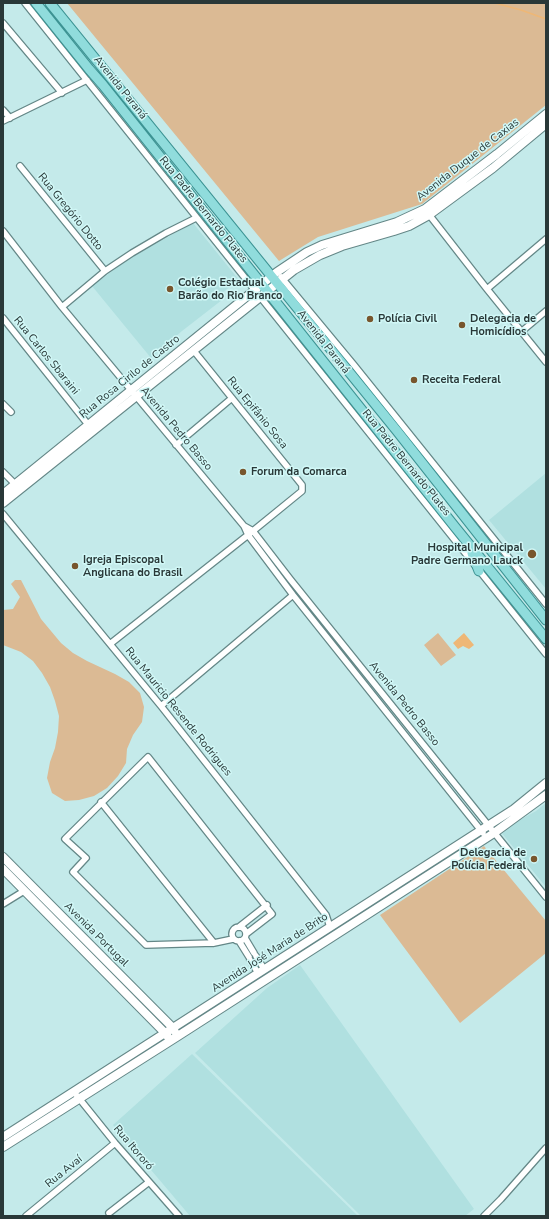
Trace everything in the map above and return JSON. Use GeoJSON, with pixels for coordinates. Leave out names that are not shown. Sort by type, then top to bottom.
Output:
{"type":"FeatureCollection","features":[{"type":"Feature","properties":{"kind":"main road","name":"Avenida Paraná"},"geometry":{"type":"LineString","coordinates":[[36,3],[89,70],[103,85],[261,291],[546,639]]}},
{"type":"Feature","properties":{"kind":"main road","name":"Avenida Paraná"},"geometry":{"type":"LineString","coordinates":[[50,3],[276,278],[321,338],[546,620]]}},
{"type":"Feature","properties":{"kind":"main road"},"geometry":{"type":"LineString","coordinates":[[89,70],[95,69],[100,64]]}},
{"type":"Feature","properties":{"kind":"main road"},"geometry":{"type":"LineString","coordinates":[[103,85],[104,79],[110,77]]}},
{"type":"Feature","properties":{"kind":"main road","name":"Avenida Duque de Caxias"},"geometry":{"type":"LineString","coordinates":[[427,212],[546,114]]}},
{"type":"Feature","properties":{"kind":"main road","name":"Avenida Duque de Caxias"},"geometry":{"type":"LineString","coordinates":[[276,278],[307,252],[322,245],[427,212],[493,168],[546,124]]}},
{"type":"Feature","properties":{"kind":"main road","name":"Rua Rosa Cirilo de Castro"},"geometry":{"type":"LineString","coordinates":[[91,428],[131,390],[276,278]]}},
{"type":"Feature","properties":{"kind":"main road"},"geometry":{"type":"LineString","coordinates":[[3,503],[91,428],[136,397],[194,351],[261,291]]}},
{"type":"Feature","properties":{"kind":"main road"},"geometry":{"type":"LineString","coordinates":[[321,338],[333,339]]}},
{"type":"Feature","properties":{"kind":"main road"},"geometry":{"type":"LineString","coordinates":[[3,494],[78,439]]}},
{"type":"Feature","properties":{"kind":"main road"},"geometry":{"type":"LineString","coordinates":[[444,514],[449,512],[455,506]]}},
{"type":"Feature","properties":{"kind":"main road"},"geometry":{"type":"LineString","coordinates":[[454,527],[460,520],[466,518]]}},
{"type":"Feature","properties":{"kind":"main road"},"geometry":{"type":"LineString","coordinates":[[466,541],[480,571]]}},
{"type":"Feature","properties":{"kind":"main road","name":"Avenida José Maria de Brito"},"geometry":{"type":"LineString","coordinates":[[3,1146],[165,1033],[514,809],[546,783]]}},
{"type":"Feature","properties":{"kind":"main road","name":"Avenida José Maria de Brito"},"geometry":{"type":"LineString","coordinates":[[3,1137],[178,1036],[490,835],[546,795]]}},
{"type":"Feature","properties":{"kind":"main road","name":"Avenida Portugal"},"geometry":{"type":"LineString","coordinates":[[3,857],[173,1028],[178,1036]]}},
{"type":"Feature","properties":{"kind":"main road","name":"Avenida Portugal"},"geometry":{"type":"LineString","coordinates":[[3,869],[165,1033],[170,1041]]}},
{"type":"Feature","properties":{"kind":"street","name":"Rua Padre Bernardo Plates"},"geometry":{"type":"LineString","coordinates":[[25,3],[196,218],[261,291],[546,654]]}},
{"type":"Feature","properties":{"kind":"street"},"geometry":{"type":"LineString","coordinates":[[3,22],[62,93]]}},
{"type":"Feature","properties":{"kind":"street"},"geometry":{"type":"LineString","coordinates":[[3,122],[87,80]]}},
{"type":"Feature","properties":{"kind":"street"},"geometry":{"type":"LineString","coordinates":[[3,110],[10,118]]}},
{"type":"Feature","properties":{"kind":"street","name":"Rua Gregório Dotto"},"geometry":{"type":"LineString","coordinates":[[20,166],[105,271]]}},
{"type":"Feature","properties":{"kind":"street"},"geometry":{"type":"LineString","coordinates":[[427,212],[546,362]]}},
{"type":"Feature","properties":{"kind":"street"},"geometry":{"type":"LineString","coordinates":[[62,307],[105,271],[132,253],[166,233],[196,218]]}},
{"type":"Feature","properties":{"kind":"street","name":"Avenida Pedro Basso"},"geometry":{"type":"LineString","coordinates":[[3,232],[136,397],[290,579],[490,835],[546,897]]}},
{"type":"Feature","properties":{"kind":"street"},"geometry":{"type":"LineString","coordinates":[[487,289],[546,239]]}},
{"type":"Feature","properties":{"kind":"street"},"geometry":{"type":"LineString","coordinates":[[276,278],[333,339],[546,604]]}},
{"type":"Feature","properties":{"kind":"street"},"geometry":{"type":"LineString","coordinates":[[521,332],[546,311]]}},
{"type":"Feature","properties":{"kind":"street","name":"Rua Carlos Sbaraini"},"geometry":{"type":"LineString","coordinates":[[3,318],[91,428]]}},
{"type":"Feature","properties":{"kind":"street"},"geometry":{"type":"LineString","coordinates":[[3,330],[9,326]]}},
{"type":"Feature","properties":{"kind":"street","name":"Rua Epifânio Sosa"},"geometry":{"type":"LineString","coordinates":[[194,351],[302,485],[302,491],[250,533]]}},
{"type":"Feature","properties":{"kind":"street"},"geometry":{"type":"LineString","coordinates":[[176,444],[232,398]]}},
{"type":"Feature","properties":{"kind":"street"},"geometry":{"type":"LineString","coordinates":[[3,404],[11,412]]}},
{"type":"Feature","properties":{"kind":"street"},"geometry":{"type":"LineString","coordinates":[[3,472],[15,484]]}},
{"type":"Feature","properties":{"kind":"street","name":"Rua Mauricio Resende Rodrigues"},"geometry":{"type":"LineString","coordinates":[[3,514],[161,706],[326,915],[330,927]]}},
{"type":"Feature","properties":{"kind":"street"},"geometry":{"type":"LineString","coordinates":[[110,644],[250,533]]}},
{"type":"Feature","properties":{"kind":"street","name":"Avenida Pedro Basso"},"geometry":{"type":"LineString","coordinates":[[250,533],[293,595],[485,828]]}},
{"type":"Feature","properties":{"kind":"street"},"geometry":{"type":"LineString","coordinates":[[161,706],[293,595]]}},
{"type":"Feature","properties":{"kind":"street"},"geometry":{"type":"LineString","coordinates":[[148,757],[272,914],[243,938],[233,938],[223,942],[214,943],[146,945],[73,872],[86,858],[65,839],[101,802],[148,757]]}},
{"type":"Feature","properties":{"kind":"street"},"geometry":{"type":"LineString","coordinates":[[101,802],[214,943]]}},
{"type":"Feature","properties":{"kind":"street"},"geometry":{"type":"LineString","coordinates":[[3,904],[24,891]]}},
{"type":"Feature","properties":{"kind":"street"},"geometry":{"type":"LineString","coordinates":[[233,938],[232,932],[235,929],[266,905]]}},
{"type":"Feature","properties":{"kind":"street"},"geometry":{"type":"LineString","coordinates":[[239,927],[243,928],[243,938],[249,957],[261,971]]}},
{"type":"Feature","properties":{"kind":"street"},"geometry":{"type":"LineString","coordinates":[[243,938],[254,954],[261,971]]}},
{"type":"Feature","properties":{"kind":"street"},"geometry":{"type":"LineString","coordinates":[[249,957],[254,954]]}},
{"type":"Feature","properties":{"kind":"street","name":"Rua Itororó"},"geometry":{"type":"LineString","coordinates":[[76,1095],[115,1143],[179,1216]]}},
{"type":"Feature","properties":{"kind":"street","name":"Rua Avaí"},"geometry":{"type":"LineString","coordinates":[[26,1216],[115,1143]]}},
{"type":"Feature","properties":{"kind":"street"},"geometry":{"type":"LineString","coordinates":[[484,1216],[546,1148]]}},
{"type":"Feature","properties":{"kind":"street"},"geometry":{"type":"LineString","coordinates":[[109,1213],[149,1182]]}},
{"type":"Feature","properties":{"kind":"shaded area"},"geometry":{"type":"Polygon","coordinates":[[[67,3],[546,3],[546,105],[422,204],[318,237],[279,261],[67,3]]]}},
{"type":"Feature","properties":{"kind":"shaded area"},"geometry":{"type":"Polygon","coordinates":[[[193,223],[239,280],[219,295],[222,300],[182,331],[151,358],[92,286],[130,258],[193,223]]]}},
{"type":"Feature","properties":{"kind":"shaded area","name":"Hospital Municipal Padre Germano Lauck"},"geometry":{"type":"Polygon","coordinates":[[[546,473],[546,589],[489,520],[546,473]]]}},
{"type":"Feature","properties":{"kind":"shaded area"},"geometry":{"type":"Polygon","coordinates":[[[15,580],[21,580],[41,619],[61,643],[73,653],[129,682],[140,693],[144,707],[142,722],[133,735],[127,749],[126,763],[118,776],[107,788],[94,796],[79,800],[65,801],[52,793],[47,778],[58,732],[59,716],[55,701],[50,687],[33,661],[21,652],[3,645],[3,610],[13,609],[20,597],[11,584],[15,580]]]}},
{"type":"Feature","properties":{"kind":"shaded area"},"geometry":{"type":"Polygon","coordinates":[[[438,633],[456,655],[441,666],[424,645],[438,633]]]}},
{"type":"Feature","properties":{"kind":"shaded area"},"geometry":{"type":"Polygon","coordinates":[[[464,633],[474,645],[469,649],[463,646],[458,649],[453,643],[464,633]]]}},
{"type":"Feature","properties":{"kind":"shaded area","name":"Delegacia de Polícia Federal"},"geometry":{"type":"Polygon","coordinates":[[[546,803],[546,887],[500,831],[536,811],[546,803]]]}},
{"type":"Feature","properties":{"kind":"shaded area"},"geometry":{"type":"Polygon","coordinates":[[[484,846],[546,921],[546,953],[460,1023],[380,915],[484,846]]]}},
{"type":"Feature","properties":{"kind":"shaded area"},"geometry":{"type":"Polygon","coordinates":[[[300,965],[474,1209],[465,1216],[361,1216],[195,1053],[267,988],[300,965]]]}},
{"type":"Feature","properties":{"kind":"shaded area"},"geometry":{"type":"Polygon","coordinates":[[[192,1054],[358,1216],[190,1216],[113,1125],[192,1054]]]}},
{"type":"Feature","properties":{"kind":"waterway"},"geometry":{"type":"LineString","coordinates":[[495,3],[546,19]]}},
{"type":"Feature","properties":{"kind":"place","name":"Colégio Estadual Barão do Rio Branco"},"geometry":{"type":"Point","coordinates":[170,289]}},
{"type":"Feature","properties":{"kind":"place","name":"Polícia Civil"},"geometry":{"type":"Point","coordinates":[370,319]}},
{"type":"Feature","properties":{"kind":"place","name":"Delegacia de Homicídios"},"geometry":{"type":"Point","coordinates":[462,325]}},
{"type":"Feature","properties":{"kind":"place","name":"Receita Federal"},"geometry":{"type":"Point","coordinates":[414,380]}},
{"type":"Feature","properties":{"kind":"place","name":"Forum da Comarca"},"geometry":{"type":"Point","coordinates":[243,472]}},
{"type":"Feature","properties":{"kind":"place","name":"Hospital Municipal Padre Germano Lauck"},"geometry":{"type":"Point","coordinates":[532,554]}},
{"type":"Feature","properties":{"kind":"place","name":"Igreja Episcopal Anglicana do Brasil"},"geometry":{"type":"Point","coordinates":[75,566]}},
{"type":"Feature","properties":{"kind":"place","name":"Delegacia de Polícia Federal"},"geometry":{"type":"Point","coordinates":[534,859]}}]}
